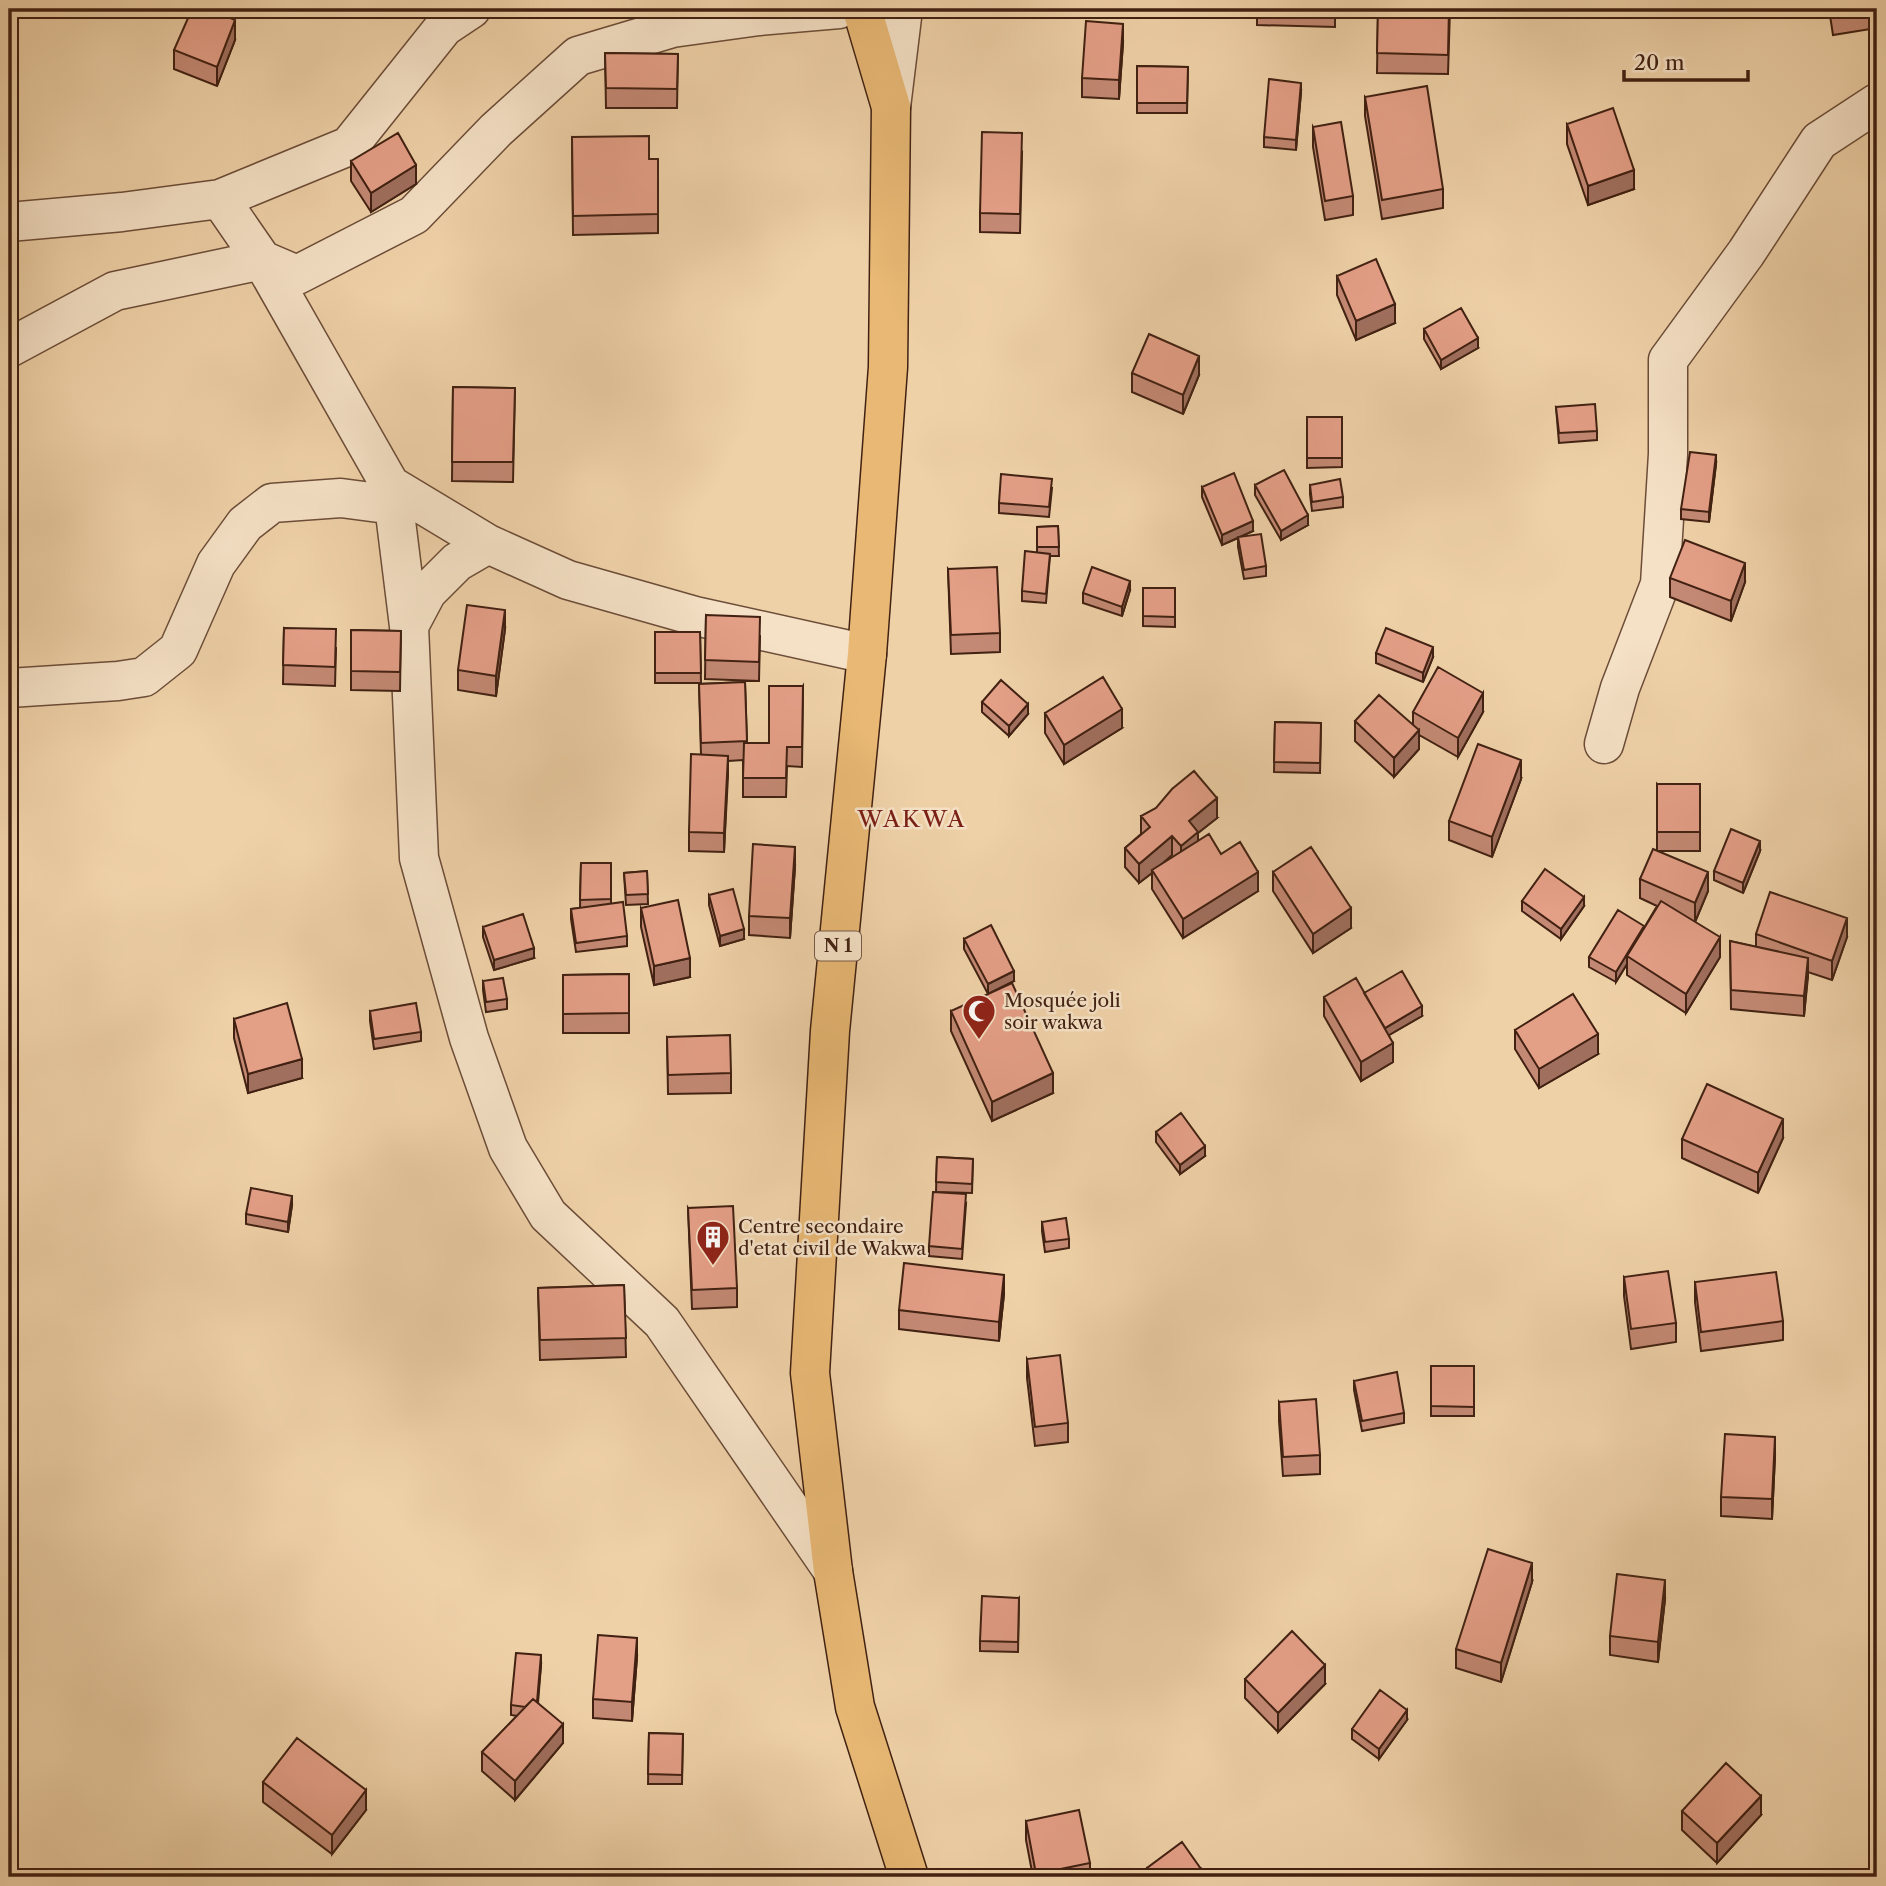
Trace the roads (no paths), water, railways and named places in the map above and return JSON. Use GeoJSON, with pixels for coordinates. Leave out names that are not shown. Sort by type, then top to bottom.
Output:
{"type":"FeatureCollection","features":[{"type":"Feature","properties":{"kind":"highway","name":"N 1"},"geometry":{"type":"LineString","coordinates":[[862,9],[891,107],[888,367],[867,654],[830,1031],[810,1373],[833,1571],[855,1707],[909,1877]]}},
{"type":"Feature","properties":{"kind":"street"},"geometry":{"type":"LineString","coordinates":[[9,222],[220,200],[349,146],[444,27],[471,9]]}},
{"type":"Feature","properties":{"kind":"street"},"geometry":{"type":"LineString","coordinates":[[9,348],[115,291],[262,260],[297,275],[414,215],[496,130],[578,56],[672,28],[839,9]]}},
{"type":"Feature","properties":{"kind":"street"},"geometry":{"type":"LineString","coordinates":[[891,107],[903,9]]}},
{"type":"Feature","properties":{"kind":"street"},"geometry":{"type":"LineString","coordinates":[[1604,744],[1620,688],[1660,584],[1668,454],[1668,360],[1746,253],[1819,141],[1877,103]]}},
{"type":"Feature","properties":{"kind":"street"},"geometry":{"type":"LineString","coordinates":[[220,200],[262,260],[392,495],[409,626],[419,858],[469,1038],[508,1148],[548,1215],[662,1322],[833,1571]]}},
{"type":"Feature","properties":{"kind":"street"},"geometry":{"type":"LineString","coordinates":[[9,688],[144,677],[178,650],[216,564],[245,524],[272,503],[392,495],[488,544],[569,580],[695,616],[867,654]]}},
{"type":"Feature","properties":{"kind":"street"},"geometry":{"type":"LineString","coordinates":[[409,626],[427,592],[457,562],[488,544]]}},
{"type":"Feature","properties":{"kind":"place","name":"Mosquée joli soir wakwa"},"geometry":{"type":"Point","coordinates":[979,1041]}},
{"type":"Feature","properties":{"kind":"place","name":"Centre secondaire d'etat civil de Wakwa"},"geometry":{"type":"Point","coordinates":[713,1267]}},
{"type":"Feature","properties":{"kind":"district","name":"WAKWA"},"geometry":{"type":"Point","coordinates":[912,819]}}]}
